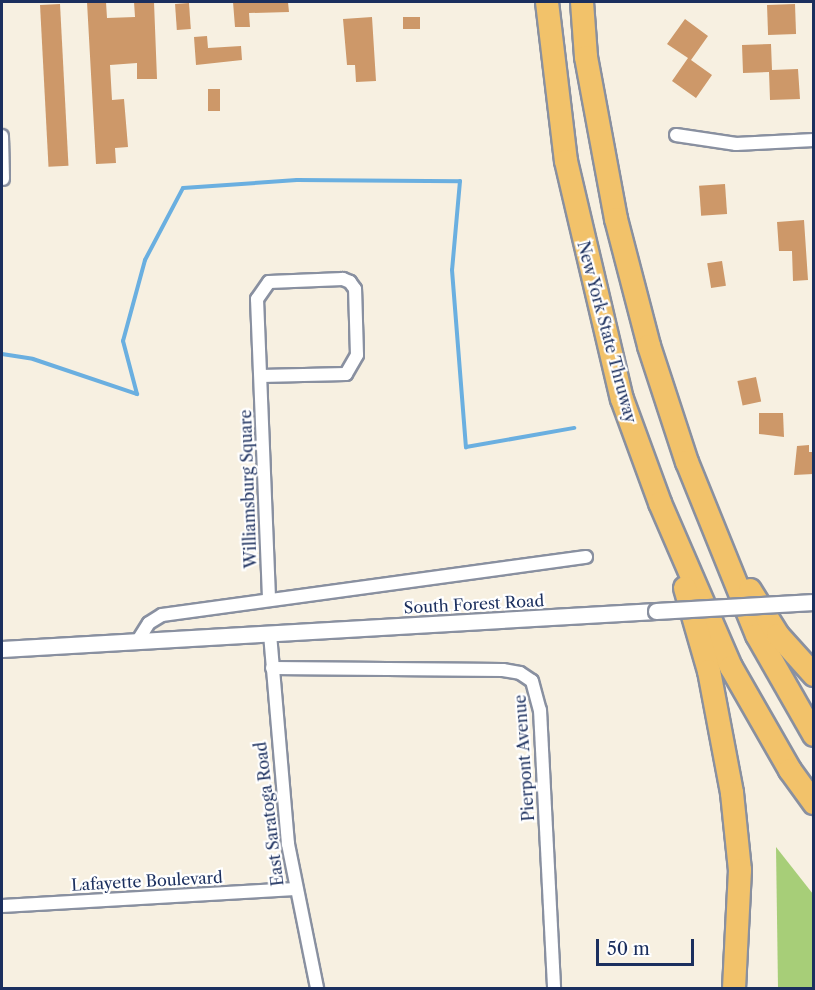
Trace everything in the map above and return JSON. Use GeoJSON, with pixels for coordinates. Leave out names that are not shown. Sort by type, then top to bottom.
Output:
{"type":"FeatureCollection","features":[{"type":"Feature","properties":{"kind":"highway","name":"New York State Thruway"},"geometry":{"type":"LineString","coordinates":[[547,2],[566,161],[580,229],[622,399],[660,503],[731,667],[790,770],[813,803]]}},
{"type":"Feature","properties":{"kind":"highway"},"geometry":{"type":"LineString","coordinates":[[582,2],[586,57],[616,219],[649,346],[687,462],[757,635],[813,735]]}},
{"type":"Feature","properties":{"kind":"highway"},"geometry":{"type":"LineString","coordinates":[[660,503],[709,670],[725,744],[740,870],[734,988]]}},
{"type":"Feature","properties":{"kind":"highway"},"geometry":{"type":"LineString","coordinates":[[721,543],[778,635],[813,675]]}},
{"type":"Feature","properties":{"kind":"street"},"geometry":{"type":"LineString","coordinates":[[676,135],[736,144],[813,140]]}},
{"type":"Feature","properties":{"kind":"street"},"geometry":{"type":"LineString","coordinates":[[2,136],[3,179]]}},
{"type":"Feature","properties":{"kind":"street","name":"Williamsburg Square"},"geometry":{"type":"LineString","coordinates":[[261,376],[346,374],[357,355],[355,289],[350,282],[343,279],[269,282],[261,290],[257,299],[269,600]]}},
{"type":"Feature","properties":{"kind":"street","name":"South Forest Road"},"geometry":{"type":"LineString","coordinates":[[137,642],[149,623],[162,615],[586,557]]}},
{"type":"Feature","properties":{"kind":"street","name":"South Forest Road"},"geometry":{"type":"LineString","coordinates":[[2,649],[813,602]]}},
{"type":"Feature","properties":{"kind":"street","name":"East Saratoga Road"},"geometry":{"type":"LineString","coordinates":[[270,634],[294,889],[317,988]]}},
{"type":"Feature","properties":{"kind":"street","name":"Pierpont Avenue"},"geometry":{"type":"LineString","coordinates":[[272,668],[503,670],[520,673],[532,681],[540,710],[554,988]]}},
{"type":"Feature","properties":{"kind":"street","name":"Lafayette Boulevard"},"geometry":{"type":"LineString","coordinates":[[2,906],[294,889]]}},
{"type":"Feature","properties":{"kind":"green space"},"geometry":{"type":"Polygon","coordinates":[[[776,847],[813,894],[813,988],[778,988],[776,847]]]}},
{"type":"Feature","properties":{"kind":"building"},"geometry":{"type":"Polygon","coordinates":[[[87,2],[106,2],[107,18],[135,17],[134,2],[154,2],[157,79],[137,79],[137,63],[110,65],[112,100],[124,99],[128,147],[115,148],[116,163],[96,164],[87,2]]]}},
{"type":"Feature","properties":{"kind":"building"},"geometry":{"type":"Polygon","coordinates":[[[233,2],[288,2],[289,12],[249,13],[250,27],[235,27],[233,2]]]}},
{"type":"Feature","properties":{"kind":"building"},"geometry":{"type":"Polygon","coordinates":[[[189,3],[191,29],[177,30],[175,4],[189,3]]]}},
{"type":"Feature","properties":{"kind":"building"},"geometry":{"type":"Polygon","coordinates":[[[60,4],[68,166],[49,167],[40,5],[60,4]]]}},
{"type":"Feature","properties":{"kind":"building"},"geometry":{"type":"Polygon","coordinates":[[[795,4],[796,34],[768,35],[767,5],[795,4]]]}},
{"type":"Feature","properties":{"kind":"building"},"geometry":{"type":"Polygon","coordinates":[[[372,17],[376,81],[356,82],[355,65],[347,65],[343,19],[372,17]]]}},
{"type":"Feature","properties":{"kind":"building"},"geometry":{"type":"Polygon","coordinates":[[[403,17],[420,17],[420,29],[403,29],[403,17]]]}},
{"type":"Feature","properties":{"kind":"building"},"geometry":{"type":"Polygon","coordinates":[[[685,19],[708,36],[691,60],[712,75],[696,98],[672,81],[688,58],[667,44],[685,19]]]}},
{"type":"Feature","properties":{"kind":"building"},"geometry":{"type":"Polygon","coordinates":[[[207,36],[208,48],[241,46],[242,60],[196,65],[194,37],[207,36]]]}},
{"type":"Feature","properties":{"kind":"building"},"geometry":{"type":"Polygon","coordinates":[[[771,44],[772,70],[798,69],[800,99],[770,100],[769,72],[743,73],[742,45],[771,44]]]}},
{"type":"Feature","properties":{"kind":"building"},"geometry":{"type":"Polygon","coordinates":[[[208,89],[220,89],[220,111],[208,111],[208,89]]]}},
{"type":"Feature","properties":{"kind":"building"},"geometry":{"type":"Polygon","coordinates":[[[725,184],[727,214],[701,216],[699,186],[725,184]]]}},
{"type":"Feature","properties":{"kind":"building"},"geometry":{"type":"Polygon","coordinates":[[[804,220],[808,280],[793,281],[792,251],[779,251],[777,222],[804,220]]]}},
{"type":"Feature","properties":{"kind":"building"},"geometry":{"type":"Polygon","coordinates":[[[722,261],[726,286],[711,288],[707,263],[722,261]]]}},
{"type":"Feature","properties":{"kind":"building"},"geometry":{"type":"Polygon","coordinates":[[[756,377],[761,401],[743,405],[737,381],[756,377]]]}},
{"type":"Feature","properties":{"kind":"building"},"geometry":{"type":"Polygon","coordinates":[[[759,413],[783,413],[784,437],[759,434],[759,413]]]}},
{"type":"Feature","properties":{"kind":"building"},"geometry":{"type":"Polygon","coordinates":[[[809,445],[809,452],[813,452],[813,474],[794,475],[797,446],[809,445]]]}},
{"type":"Feature","properties":{"kind":"waterway"},"geometry":{"type":"LineString","coordinates":[[2,354],[33,359],[137,394],[123,341],[145,260],[183,188],[297,180],[460,181],[452,270],[466,447],[574,428]]}}]}
